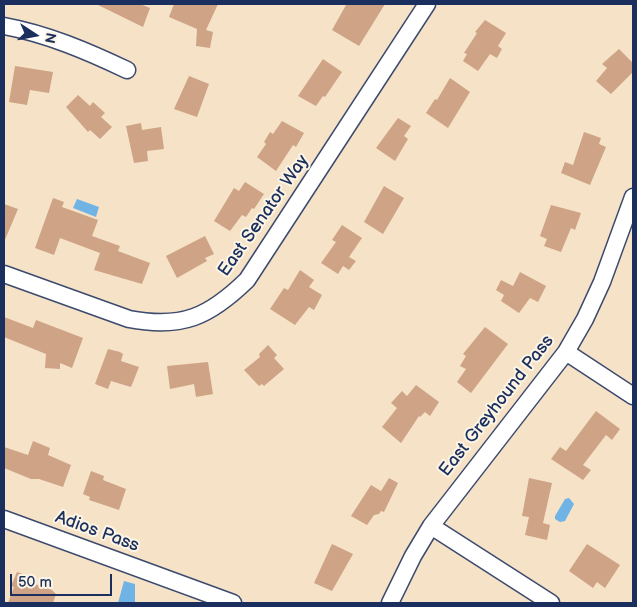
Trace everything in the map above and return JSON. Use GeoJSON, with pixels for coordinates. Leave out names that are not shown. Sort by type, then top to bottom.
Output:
{"type":"FeatureCollection","features":[{"type":"Feature","properties":{"kind":"street","name":"East Senator Way"},"geometry":{"type":"LineString","coordinates":[[4,274],[129,319],[149,323],[171,323],[192,318],[225,302],[248,280],[427,4]]}},
{"type":"Feature","properties":{"kind":"street"},"geometry":{"type":"LineString","coordinates":[[4,26],[32,31],[126,70]]}},
{"type":"Feature","properties":{"kind":"street","name":"East Greyhound Pass"},"geometry":{"type":"LineString","coordinates":[[390,603],[413,556],[431,526],[566,352],[585,319],[602,282],[633,197]]}},
{"type":"Feature","properties":{"kind":"street"},"geometry":{"type":"LineString","coordinates":[[566,352],[633,396]]}},
{"type":"Feature","properties":{"kind":"street","name":"Adios Pass"},"geometry":{"type":"LineString","coordinates":[[4,519],[233,603]]}},
{"type":"Feature","properties":{"kind":"street"},"geometry":{"type":"LineString","coordinates":[[431,526],[551,603]]}},
{"type":"Feature","properties":{"kind":"water"},"geometry":{"type":"Polygon","coordinates":[[[77,199],[99,207],[96,217],[73,208],[77,199]]]}},
{"type":"Feature","properties":{"kind":"water"},"geometry":{"type":"Polygon","coordinates":[[[569,498],[574,504],[565,521],[560,522],[555,519],[555,516],[565,499],[569,498]]]}},
{"type":"Feature","properties":{"kind":"water"},"geometry":{"type":"Polygon","coordinates":[[[124,581],[135,584],[135,603],[118,603],[124,581]]]}},
{"type":"Feature","properties":{"kind":"building"},"geometry":{"type":"Polygon","coordinates":[[[96,4],[140,4],[150,8],[143,27],[96,4]]]}},
{"type":"Feature","properties":{"kind":"building"},"geometry":{"type":"Polygon","coordinates":[[[174,4],[218,4],[206,30],[213,32],[210,48],[196,46],[197,29],[169,17],[174,4]]]}},
{"type":"Feature","properties":{"kind":"building"},"geometry":{"type":"Polygon","coordinates":[[[385,4],[359,46],[332,30],[346,5],[385,4]]]}},
{"type":"Feature","properties":{"kind":"building"},"geometry":{"type":"Polygon","coordinates":[[[485,20],[506,33],[498,46],[502,49],[497,58],[490,54],[478,71],[463,61],[467,54],[464,53],[477,33],[475,32],[485,20]]]}},
{"type":"Feature","properties":{"kind":"building"},"geometry":{"type":"Polygon","coordinates":[[[619,49],[633,63],[633,72],[611,94],[596,81],[607,68],[602,64],[619,49]]]}},
{"type":"Feature","properties":{"kind":"building"},"geometry":{"type":"Polygon","coordinates":[[[323,59],[342,72],[325,97],[323,96],[316,106],[298,96],[323,59]]]}},
{"type":"Feature","properties":{"kind":"building"},"geometry":{"type":"Polygon","coordinates":[[[15,66],[53,72],[49,93],[30,90],[27,105],[9,102],[15,66]]]}},
{"type":"Feature","properties":{"kind":"building"},"geometry":{"type":"Polygon","coordinates":[[[189,76],[209,84],[197,117],[174,109],[189,76]]]}},
{"type":"Feature","properties":{"kind":"building"},"geometry":{"type":"Polygon","coordinates":[[[450,78],[470,92],[448,128],[426,113],[435,99],[437,100],[450,78]]]}},
{"type":"Feature","properties":{"kind":"building"},"geometry":{"type":"Polygon","coordinates":[[[78,95],[90,106],[93,102],[105,113],[101,117],[112,127],[100,139],[90,130],[88,132],[66,107],[78,95]]]}},
{"type":"Feature","properties":{"kind":"building"},"geometry":{"type":"Polygon","coordinates":[[[398,118],[411,126],[404,136],[408,139],[395,161],[376,148],[398,118]]]}},
{"type":"Feature","properties":{"kind":"building"},"geometry":{"type":"Polygon","coordinates":[[[282,121],[304,133],[296,147],[293,145],[276,171],[257,157],[266,144],[264,142],[270,132],[273,134],[282,121]]]}},
{"type":"Feature","properties":{"kind":"building"},"geometry":{"type":"Polygon","coordinates":[[[141,123],[142,130],[161,127],[164,149],[147,151],[148,161],[134,163],[126,126],[141,123]]]}},
{"type":"Feature","properties":{"kind":"building"},"geometry":{"type":"Polygon","coordinates":[[[584,132],[601,138],[599,144],[606,147],[590,185],[561,173],[565,162],[573,165],[584,132]]]}},
{"type":"Feature","properties":{"kind":"building"},"geometry":{"type":"Polygon","coordinates":[[[245,182],[264,194],[254,209],[252,208],[246,217],[242,215],[230,231],[214,221],[234,188],[239,191],[245,182]]]}},
{"type":"Feature","properties":{"kind":"building"},"geometry":{"type":"Polygon","coordinates":[[[384,186],[404,198],[383,234],[364,222],[384,186]]]}},
{"type":"Feature","properties":{"kind":"building"},"geometry":{"type":"Polygon","coordinates":[[[53,198],[64,202],[62,207],[98,220],[92,236],[120,246],[118,251],[150,263],[142,284],[94,270],[100,253],[60,238],[54,255],[35,248],[53,198]]]}},
{"type":"Feature","properties":{"kind":"building"},"geometry":{"type":"Polygon","coordinates":[[[4,204],[18,209],[4,242],[4,204]]]}},
{"type":"Feature","properties":{"kind":"building"},"geometry":{"type":"Polygon","coordinates":[[[551,205],[581,213],[575,230],[571,228],[561,252],[544,246],[547,239],[540,236],[551,205]]]}},
{"type":"Feature","properties":{"kind":"building"},"geometry":{"type":"Polygon","coordinates":[[[342,225],[362,238],[349,257],[356,261],[349,270],[343,266],[338,274],[321,263],[336,242],[332,240],[342,225]]]}},
{"type":"Feature","properties":{"kind":"building"},"geometry":{"type":"Polygon","coordinates":[[[205,236],[214,254],[205,258],[207,261],[177,278],[166,256],[205,236]]]}},
{"type":"Feature","properties":{"kind":"building"},"geometry":{"type":"Polygon","coordinates":[[[300,270],[314,280],[309,287],[322,295],[314,310],[309,307],[295,325],[270,309],[284,288],[288,290],[300,270]]]}},
{"type":"Feature","properties":{"kind":"building"},"geometry":{"type":"Polygon","coordinates":[[[520,272],[546,286],[538,302],[530,298],[519,313],[501,301],[504,295],[496,290],[501,280],[513,286],[520,272]]]}},
{"type":"Feature","properties":{"kind":"building"},"geometry":{"type":"Polygon","coordinates":[[[4,317],[33,328],[36,320],[83,338],[72,368],[60,363],[60,369],[45,368],[46,354],[4,337],[4,317]]]}},
{"type":"Feature","properties":{"kind":"building"},"geometry":{"type":"Polygon","coordinates":[[[485,327],[508,344],[471,393],[457,382],[466,369],[460,366],[466,356],[463,354],[485,327]]]}},
{"type":"Feature","properties":{"kind":"building"},"geometry":{"type":"Polygon","coordinates":[[[268,345],[277,355],[274,358],[284,369],[264,386],[262,384],[259,386],[244,370],[260,357],[259,354],[268,345]]]}},
{"type":"Feature","properties":{"kind":"building"},"geometry":{"type":"Polygon","coordinates":[[[108,349],[123,354],[121,361],[139,367],[131,387],[111,381],[108,389],[95,384],[108,349]]]}},
{"type":"Feature","properties":{"kind":"building"},"geometry":{"type":"Polygon","coordinates":[[[208,362],[213,394],[196,397],[194,384],[170,389],[167,366],[208,362]]]}},
{"type":"Feature","properties":{"kind":"building"},"geometry":{"type":"Polygon","coordinates":[[[416,385],[439,402],[430,416],[425,412],[419,416],[401,443],[382,427],[397,408],[391,403],[402,391],[407,396],[416,385]]]}},
{"type":"Feature","properties":{"kind":"building"},"geometry":{"type":"Polygon","coordinates":[[[596,411],[620,429],[612,440],[606,435],[583,465],[591,470],[583,480],[551,459],[560,447],[566,451],[596,411]]]}},
{"type":"Feature","properties":{"kind":"building"},"geometry":{"type":"Polygon","coordinates":[[[33,441],[50,448],[48,455],[71,465],[63,487],[39,479],[31,479],[4,468],[4,447],[28,455],[33,441]]]}},
{"type":"Feature","properties":{"kind":"building"},"geometry":{"type":"Polygon","coordinates":[[[91,471],[104,476],[103,480],[126,489],[119,510],[89,500],[90,497],[83,494],[91,471]]]}},
{"type":"Feature","properties":{"kind":"building"},"geometry":{"type":"Polygon","coordinates":[[[389,478],[398,483],[384,512],[381,511],[379,514],[374,515],[367,525],[351,516],[371,485],[381,491],[389,478]]]}},
{"type":"Feature","properties":{"kind":"building"},"geometry":{"type":"Polygon","coordinates":[[[529,478],[552,483],[543,523],[550,525],[547,540],[525,535],[529,517],[522,516],[529,478]]]}},
{"type":"Feature","properties":{"kind":"building"},"geometry":{"type":"Polygon","coordinates":[[[332,544],[353,554],[332,591],[314,583],[332,544]]]}},
{"type":"Feature","properties":{"kind":"building"},"geometry":{"type":"Polygon","coordinates":[[[587,544],[620,565],[605,588],[597,582],[593,588],[569,571],[587,544]]]}},
{"type":"Feature","properties":{"kind":"building"},"geometry":{"type":"Polygon","coordinates":[[[17,572],[32,577],[29,582],[52,590],[56,594],[53,603],[8,603],[14,587],[11,586],[17,572]]]}}]}
